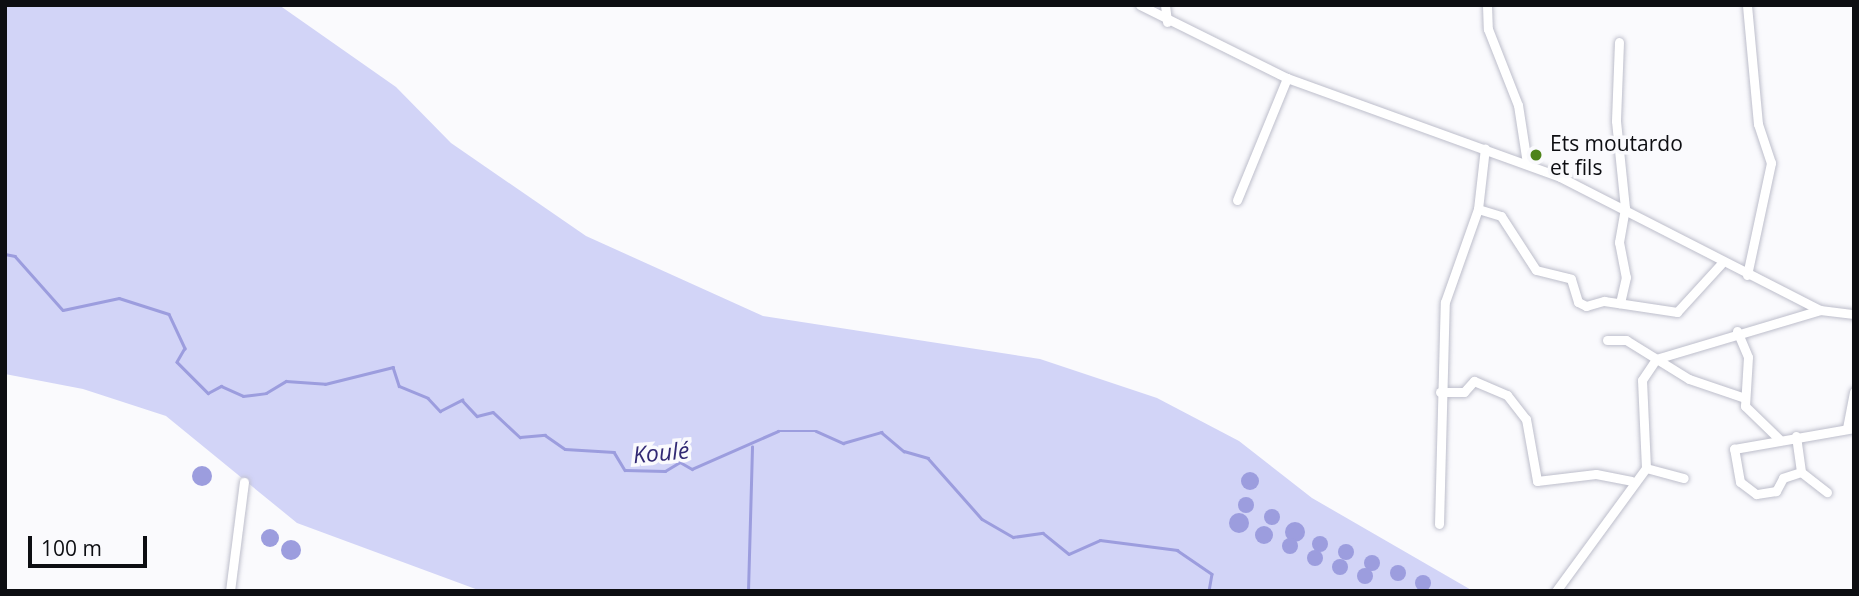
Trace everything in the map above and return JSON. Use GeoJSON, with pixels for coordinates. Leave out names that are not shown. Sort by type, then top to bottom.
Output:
{"type":"FeatureCollection","features":[{"type":"Feature","properties":{"kind":"street"},"geometry":{"type":"LineString","coordinates":[[1140,5],[1167,22],[1287,78],[1527,163],[1625,208],[1721,264],[1820,310],[1854,314]]}},
{"type":"Feature","properties":{"kind":"street"},"geometry":{"type":"LineString","coordinates":[[1165,5],[1167,22]]}},
{"type":"Feature","properties":{"kind":"street"},"geometry":{"type":"LineString","coordinates":[[1487,5],[1488,29],[1518,105],[1527,163]]}},
{"type":"Feature","properties":{"kind":"street"},"geometry":{"type":"LineString","coordinates":[[1746,275],[1771,163],[1758,124],[1747,5]]}},
{"type":"Feature","properties":{"kind":"street"},"geometry":{"type":"LineString","coordinates":[[1619,42],[1616,121],[1625,208],[1619,243],[1626,277],[1620,303]]}},
{"type":"Feature","properties":{"kind":"street"},"geometry":{"type":"LineString","coordinates":[[1237,200],[1287,78]]}},
{"type":"Feature","properties":{"kind":"street"},"geometry":{"type":"LineString","coordinates":[[1438,524],[1445,449],[1440,392],[1446,302],[1478,209],[1485,148]]}},
{"type":"Feature","properties":{"kind":"street"},"geometry":{"type":"LineString","coordinates":[[1478,209],[1508,224],[1536,271],[1571,279],[1578,302],[1620,303],[1677,312],[1721,264]]}},
{"type":"Feature","properties":{"kind":"street"},"geometry":{"type":"LineString","coordinates":[[1646,468],[1642,380],[1656,359],[1737,331],[1820,310]]}},
{"type":"Feature","properties":{"kind":"street"},"geometry":{"type":"LineString","coordinates":[[1737,331],[1748,357],[1745,398],[1752,415],[1779,439]]}},
{"type":"Feature","properties":{"kind":"street"},"geometry":{"type":"LineString","coordinates":[[1607,340],[1626,340],[1656,359],[1745,398]]}},
{"type":"Feature","properties":{"kind":"street"},"geometry":{"type":"LineString","coordinates":[[1440,392],[1464,392],[1475,381],[1507,395],[1526,419],[1537,481],[1596,474],[1631,481]]}},
{"type":"Feature","properties":{"kind":"street"},"geometry":{"type":"LineString","coordinates":[[1801,472],[1763,495],[1740,482],[1734,449],[1850,428],[1854,392]]}},
{"type":"Feature","properties":{"kind":"street"},"geometry":{"type":"LineString","coordinates":[[1796,436],[1801,472],[1827,492]]}},
{"type":"Feature","properties":{"kind":"street"},"geometry":{"type":"LineString","coordinates":[[1646,468],[1684,478]]}},
{"type":"Feature","properties":{"kind":"street"},"geometry":{"type":"LineString","coordinates":[[1556,591],[1631,481],[1646,468]]}},
{"type":"Feature","properties":{"kind":"street"},"geometry":{"type":"LineString","coordinates":[[230,591],[244,482]]}},
{"type":"Feature","properties":{"kind":"shaded area"},"geometry":{"type":"Polygon","coordinates":[[[5,5],[279,5],[396,87],[451,143],[586,236],[763,316],[1040,359],[1157,398],[1239,441],[1312,498],[1473,591],[481,591],[297,523],[166,416],[83,389],[5,374],[5,5]]]}},
{"type":"Feature","properties":{"kind":"water"},"geometry":{"type":"Polygon","coordinates":[[[198,466],[206,466],[212,476],[206,486],[198,486],[192,480],[192,472],[198,466]]]}},
{"type":"Feature","properties":{"kind":"water"},"geometry":{"type":"Polygon","coordinates":[[[1250,472],[1256,475],[1259,481],[1256,487],[1250,490],[1244,487],[1241,481],[1244,475],[1250,472]]]}},
{"type":"Feature","properties":{"kind":"water"},"geometry":{"type":"Polygon","coordinates":[[[1243,497],[1249,497],[1254,505],[1252,511],[1243,513],[1238,508],[1238,502],[1243,497]]]}},
{"type":"Feature","properties":{"kind":"water"},"geometry":{"type":"Polygon","coordinates":[[[1269,509],[1275,509],[1280,517],[1278,523],[1269,525],[1264,520],[1264,514],[1269,509]]]}},
{"type":"Feature","properties":{"kind":"water"},"geometry":{"type":"Polygon","coordinates":[[[1239,513],[1246,516],[1249,523],[1246,530],[1239,533],[1232,530],[1229,523],[1232,516],[1239,513]]]}},
{"type":"Feature","properties":{"kind":"water"},"geometry":{"type":"Polygon","coordinates":[[[1295,522],[1302,525],[1305,532],[1302,539],[1295,542],[1288,539],[1285,532],[1288,525],[1295,522]]]}},
{"type":"Feature","properties":{"kind":"water"},"geometry":{"type":"Polygon","coordinates":[[[1260,526],[1268,526],[1273,535],[1271,542],[1260,544],[1255,539],[1255,531],[1260,526]]]}},
{"type":"Feature","properties":{"kind":"water"},"geometry":{"type":"Polygon","coordinates":[[[266,529],[274,529],[279,538],[277,545],[266,547],[261,542],[261,534],[266,529]]]}},
{"type":"Feature","properties":{"kind":"water"},"geometry":{"type":"Polygon","coordinates":[[[1317,536],[1323,536],[1328,544],[1326,550],[1317,552],[1312,547],[1312,541],[1317,536]]]}},
{"type":"Feature","properties":{"kind":"water"},"geometry":{"type":"Polygon","coordinates":[[[1287,538],[1293,538],[1298,546],[1296,552],[1287,554],[1282,549],[1282,543],[1287,538]]]}},
{"type":"Feature","properties":{"kind":"water"},"geometry":{"type":"Polygon","coordinates":[[[291,540],[298,543],[301,550],[298,557],[291,560],[284,557],[281,550],[284,543],[291,540]]]}},
{"type":"Feature","properties":{"kind":"water"},"geometry":{"type":"Polygon","coordinates":[[[1343,544],[1349,544],[1354,552],[1352,558],[1343,560],[1338,555],[1338,549],[1343,544]]]}},
{"type":"Feature","properties":{"kind":"water"},"geometry":{"type":"Polygon","coordinates":[[[1312,550],[1318,550],[1323,558],[1321,564],[1312,566],[1307,561],[1307,555],[1312,550]]]}},
{"type":"Feature","properties":{"kind":"water"},"geometry":{"type":"Polygon","coordinates":[[[1369,555],[1375,555],[1380,563],[1378,569],[1369,571],[1364,566],[1364,560],[1369,555]]]}},
{"type":"Feature","properties":{"kind":"water"},"geometry":{"type":"Polygon","coordinates":[[[1337,559],[1343,559],[1348,567],[1346,573],[1337,575],[1332,570],[1332,564],[1337,559]]]}},
{"type":"Feature","properties":{"kind":"water"},"geometry":{"type":"Polygon","coordinates":[[[1395,565],[1401,565],[1406,573],[1404,579],[1395,581],[1390,576],[1390,570],[1395,565]]]}},
{"type":"Feature","properties":{"kind":"water"},"geometry":{"type":"Polygon","coordinates":[[[1362,568],[1368,568],[1373,576],[1371,582],[1362,584],[1357,579],[1357,573],[1362,568]]]}},
{"type":"Feature","properties":{"kind":"water"},"geometry":{"type":"Polygon","coordinates":[[[1420,575],[1426,575],[1431,583],[1429,589],[1420,591],[1415,586],[1415,580],[1420,575]]]}},
{"type":"Feature","properties":{"kind":"waterway","name":"Koulé"},"geometry":{"type":"LineString","coordinates":[[5,254],[15,256],[63,310],[119,298],[169,314],[185,348],[177,362],[208,393],[221,386],[243,396],[266,393],[286,381],[325,384],[393,367],[399,386],[428,398],[440,411],[462,400],[477,416],[493,412],[520,437],[545,435],[565,449],[614,452],[625,470],[665,471],[680,462],[692,469],[778,431],[816,431],[843,443],[881,432],[904,451],[928,458],[982,519],[1013,537],[1043,533],[1069,554],[1100,540],[1177,550],[1212,574],[1209,591]]}},
{"type":"Feature","properties":{"kind":"waterway"},"geometry":{"type":"LineString","coordinates":[[748,591],[752,447]]}},
{"type":"Feature","properties":{"kind":"place","name":"Ets moutardo et fils"},"geometry":{"type":"Point","coordinates":[1536,155]}}]}
